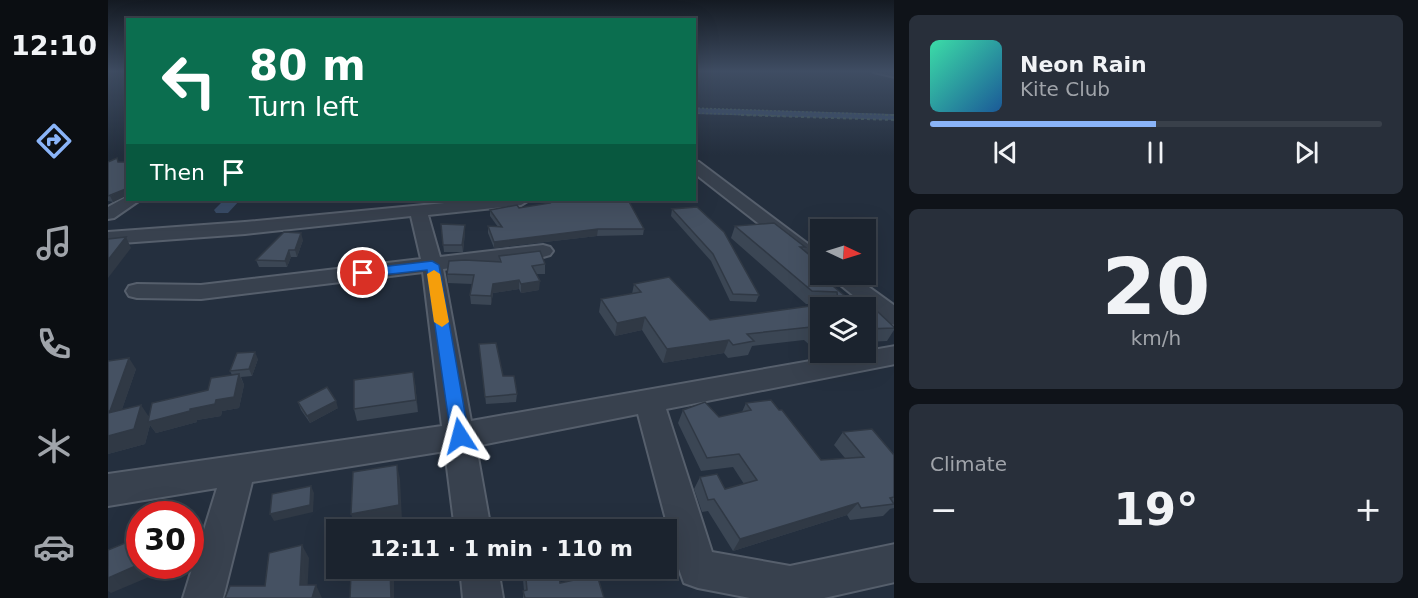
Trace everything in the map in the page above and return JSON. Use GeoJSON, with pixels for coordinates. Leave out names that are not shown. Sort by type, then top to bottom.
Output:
{"type":"FeatureCollection","features":[{"type":"Feature","properties":{"kind":"street"},"geometry":{"type":"LineString","coordinates":[[696,166],[810,254]]}},
{"type":"Feature","properties":{"kind":"street"},"geometry":{"type":"LineString","coordinates":[[696,184],[717,182]]}},
{"type":"Feature","properties":{"kind":"street"},"geometry":{"type":"LineString","coordinates":[[108,214],[130,201]]}},
{"type":"Feature","properties":{"kind":"street"},"geometry":{"type":"LineString","coordinates":[[108,238],[245,228],[418,208],[508,201]]}},
{"type":"Feature","properties":{"kind":"street"},"geometry":{"type":"LineString","coordinates":[[418,208],[432,265],[472,519]]}},
{"type":"Feature","properties":{"kind":"street"},"geometry":{"type":"LineString","coordinates":[[137,291],[201,292],[543,250]]}},
{"type":"Feature","properties":{"kind":"street"},"geometry":{"type":"LineString","coordinates":[[851,285],[894,318]]}},
{"type":"Feature","properties":{"kind":"street"},"geometry":{"type":"LineString","coordinates":[[108,490],[460,436],[894,355]]}},
{"type":"Feature","properties":{"kind":"street"},"geometry":{"type":"LineString","coordinates":[[649,401],[698,569],[790,586],[894,563]]}},
{"type":"Feature","properties":{"kind":"street"},"geometry":{"type":"LineString","coordinates":[[203,598],[239,470]]}},
{"type":"Feature","properties":{"kind":"street"},"geometry":{"type":"LineString","coordinates":[[480,579],[483,598]]}},
{"type":"Feature","properties":{"kind":"path"},"geometry":{"type":"LineString","coordinates":[[696,108],[894,115]]}},
{"type":"Feature","properties":{"kind":"path"},"geometry":{"type":"LineString","coordinates":[[696,113],[894,120]]}},
{"type":"Feature","properties":{"kind":"building"},"geometry":{"type":"Polygon","coordinates":[[[117,158],[118,162],[126,162],[126,189],[108,196],[108,162],[117,158]]]}},
{"type":"Feature","properties":{"kind":"building"},"geometry":{"type":"Polygon","coordinates":[[[549,201],[629,201],[644,229],[598,229],[494,242],[488,226],[502,227],[490,210],[517,205],[519,208],[550,203],[549,201]]]}},
{"type":"Feature","properties":{"kind":"building"},"geometry":{"type":"Polygon","coordinates":[[[697,207],[724,232],[759,295],[733,294],[713,254],[672,209],[697,207]]]}},
{"type":"Feature","properties":{"kind":"building"},"geometry":{"type":"Polygon","coordinates":[[[774,223],[805,247],[800,247],[810,256],[810,285],[832,285],[846,297],[838,297],[837,292],[812,291],[735,226],[774,223]]]}},
{"type":"Feature","properties":{"kind":"building"},"geometry":{"type":"Polygon","coordinates":[[[441,224],[465,225],[462,245],[443,245],[441,224]]]}},
{"type":"Feature","properties":{"kind":"building"},"geometry":{"type":"Polygon","coordinates":[[[284,232],[301,233],[295,250],[289,250],[285,261],[256,260],[284,232]]]}},
{"type":"Feature","properties":{"kind":"building"},"geometry":{"type":"Polygon","coordinates":[[[126,237],[108,260],[108,239],[126,237]]]}},
{"type":"Feature","properties":{"kind":"building"},"geometry":{"type":"Polygon","coordinates":[[[540,251],[545,264],[532,266],[540,281],[521,284],[519,280],[493,284],[491,296],[470,295],[474,275],[447,274],[449,261],[501,262],[499,256],[540,251]]]}},
{"type":"Feature","properties":{"kind":"building"},"geometry":{"type":"Polygon","coordinates":[[[669,277],[710,320],[810,306],[810,327],[747,334],[754,341],[733,345],[729,340],[667,349],[645,317],[617,323],[601,299],[641,292],[634,284],[669,277]]]}},
{"type":"Feature","properties":{"kind":"building"},"geometry":{"type":"Polygon","coordinates":[[[876,312],[878,312],[894,328],[876,329],[876,312]]]}},
{"type":"Feature","properties":{"kind":"building"},"geometry":{"type":"Polygon","coordinates":[[[496,343],[503,376],[514,376],[517,394],[485,397],[479,344],[496,343]]]}},
{"type":"Feature","properties":{"kind":"building"},"geometry":{"type":"Polygon","coordinates":[[[255,352],[249,369],[230,371],[237,353],[255,352]]]}},
{"type":"Feature","properties":{"kind":"building"},"geometry":{"type":"Polygon","coordinates":[[[129,358],[110,411],[108,411],[108,361],[129,358]]]}},
{"type":"Feature","properties":{"kind":"building"},"geometry":{"type":"Polygon","coordinates":[[[413,372],[416,400],[354,409],[354,380],[413,372]]]}},
{"type":"Feature","properties":{"kind":"building"},"geometry":{"type":"Polygon","coordinates":[[[239,374],[234,397],[216,400],[215,404],[148,422],[152,403],[208,390],[211,378],[239,374]]]}},
{"type":"Feature","properties":{"kind":"building"},"geometry":{"type":"Polygon","coordinates":[[[327,387],[336,401],[307,416],[298,402],[327,387]]]}},
{"type":"Feature","properties":{"kind":"building"},"geometry":{"type":"Polygon","coordinates":[[[771,400],[779,410],[782,410],[821,460],[864,457],[843,432],[872,429],[894,455],[894,497],[890,498],[894,504],[861,508],[858,503],[740,539],[714,499],[708,500],[700,477],[717,474],[725,489],[757,480],[739,454],[707,458],[683,410],[705,402],[719,417],[751,410],[746,403],[771,400]]]}},
{"type":"Feature","properties":{"kind":"building"},"geometry":{"type":"Polygon","coordinates":[[[141,405],[134,429],[108,436],[108,413],[141,405]]]}},
{"type":"Feature","properties":{"kind":"building"},"geometry":{"type":"Polygon","coordinates":[[[397,465],[399,505],[351,514],[353,472],[397,465]]]}},
{"type":"Feature","properties":{"kind":"building"},"geometry":{"type":"Polygon","coordinates":[[[311,486],[310,505],[270,514],[272,494],[311,486]]]}},
{"type":"Feature","properties":{"kind":"building"},"geometry":{"type":"Polygon","coordinates":[[[126,543],[126,570],[108,578],[108,550],[126,543]]]}},
{"type":"Feature","properties":{"kind":"building"},"geometry":{"type":"Polygon","coordinates":[[[302,545],[300,585],[316,585],[312,598],[225,598],[230,586],[265,586],[269,553],[302,545]]]}},
{"type":"Feature","properties":{"kind":"building"},"geometry":{"type":"Polygon","coordinates":[[[351,579],[390,579],[391,598],[350,598],[351,579]]]}},
{"type":"Feature","properties":{"kind":"building"},"geometry":{"type":"Polygon","coordinates":[[[526,579],[559,579],[560,583],[578,579],[598,579],[604,598],[525,598],[523,591],[527,590],[526,579]]]}},
{"type":"Feature","properties":{"kind":"waterway"},"geometry":{"type":"LineString","coordinates":[[696,111],[894,117]]}},
{"type":"Feature","properties":{"kind":"waterway"},"geometry":{"type":"LineString","coordinates":[[222,210],[231,201]]}},
{"type":"Feature","properties":{"kind":"slow traffic"},"geometry":{"type":"LineString","coordinates":[[434,274],[442,322]]}},
{"type":"Feature","properties":{"kind":"route"},"geometry":{"type":"LineString","coordinates":[[363,273],[432,265],[460,436]]}}]}
